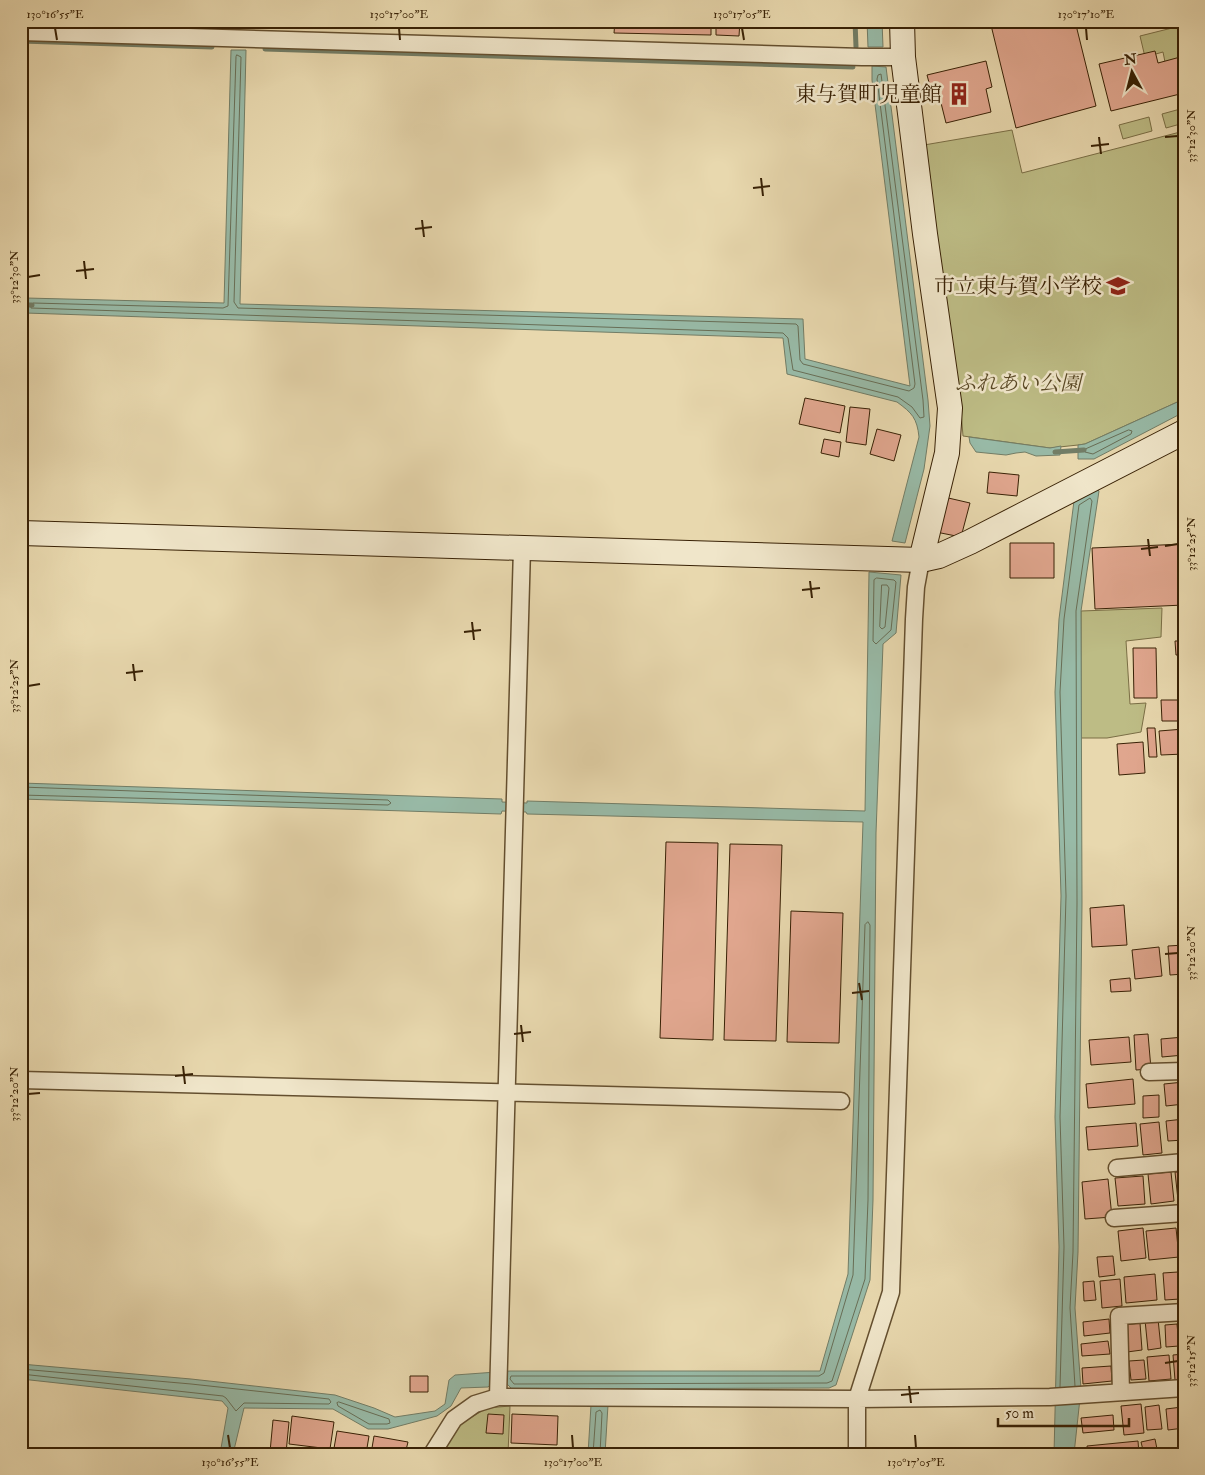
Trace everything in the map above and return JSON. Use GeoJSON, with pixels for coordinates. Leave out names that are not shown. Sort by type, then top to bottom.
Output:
{"type":"FeatureCollection","features":[{"type":"Feature","properties":{"kind":"street"},"geometry":{"type":"LineString","coordinates":[[857,1454],[858,1398],[891,1292],[916,587],[947,453],[950,408],[925,234],[903,57],[902,21]]}},
{"type":"Feature","properties":{"kind":"street"},"geometry":{"type":"LineString","coordinates":[[21,32],[903,57]]}},
{"type":"Feature","properties":{"kind":"street"},"geometry":{"type":"LineString","coordinates":[[21,532],[921,560],[939,556],[970,542],[1184,432]]}},
{"type":"Feature","properties":{"kind":"street"},"geometry":{"type":"LineString","coordinates":[[498,1392],[522,548]]}},
{"type":"Feature","properties":{"kind":"street"},"geometry":{"type":"LineString","coordinates":[[1149,1072],[1184,1071]]}},
{"type":"Feature","properties":{"kind":"street"},"geometry":{"type":"LineString","coordinates":[[21,1080],[841,1101]]}},
{"type":"Feature","properties":{"kind":"street"},"geometry":{"type":"LineString","coordinates":[[1117,1168],[1184,1162]]}},
{"type":"Feature","properties":{"kind":"street"},"geometry":{"type":"LineString","coordinates":[[1114,1218],[1184,1213]]}},
{"type":"Feature","properties":{"kind":"street"},"geometry":{"type":"LineString","coordinates":[[1121,1392],[1119,1316],[1184,1312]]}},
{"type":"Feature","properties":{"kind":"street"},"geometry":{"type":"LineString","coordinates":[[432,1454],[454,1419],[475,1404],[498,1392],[858,1398],[1050,1397],[1184,1388]]}},
{"type":"Feature","properties":{"kind":"green space"},"geometry":{"type":"Polygon","coordinates":[[[1184,25],[1184,57],[1165,62],[1163,52],[1145,57],[1140,36],[1184,25]]]}},
{"type":"Feature","properties":{"kind":"green space"},"geometry":{"type":"Polygon","coordinates":[[[1184,108],[1184,123],[1166,128],[1162,114],[1184,108]]]}},
{"type":"Feature","properties":{"kind":"green space"},"geometry":{"type":"Polygon","coordinates":[[[1149,117],[1152,131],[1123,139],[1119,125],[1149,117]]]}},
{"type":"Feature","properties":{"kind":"green space","name":"ふれあい公園"},"geometry":{"type":"Polygon","coordinates":[[[1012,130],[1022,173],[1184,131],[1184,399],[1085,444],[1050,448],[963,436],[924,145],[1012,130]]]}},
{"type":"Feature","properties":{"kind":"green space"},"geometry":{"type":"Polygon","coordinates":[[[1162,608],[1161,637],[1126,641],[1130,704],[1146,703],[1141,732],[1107,738],[1081,738],[1081,611],[1162,608]]]}},
{"type":"Feature","properties":{"kind":"green space"},"geometry":{"type":"Polygon","coordinates":[[[510,1406],[508,1454],[441,1454],[460,1424],[487,1408],[510,1406]]]}},
{"type":"Feature","properties":{"kind":"water"},"geometry":{"type":"Polygon","coordinates":[[[867,21],[882,21],[883,47],[868,47],[867,21]]]}},
{"type":"Feature","properties":{"kind":"water"},"geometry":{"type":"Polygon","coordinates":[[[231,50],[246,50],[240,304],[803,319],[805,359],[910,386],[872,80],[872,66],[886,67],[930,426],[924,469],[905,543],[892,541],[919,437],[913,416],[897,402],[787,374],[783,338],[25,313],[26,298],[224,303],[231,50]]]}},
{"type":"Feature","properties":{"kind":"water"},"geometry":{"type":"Polygon","coordinates":[[[1184,399],[1184,412],[1094,459],[1078,459],[1078,445],[1085,444],[1184,399]]]}},
{"type":"Feature","properties":{"kind":"water"},"geometry":{"type":"Polygon","coordinates":[[[969,437],[1050,448],[1061,446],[1060,455],[1036,456],[1025,452],[1006,455],[976,452],[970,443],[969,437]]]}},
{"type":"Feature","properties":{"kind":"water"},"geometry":{"type":"Polygon","coordinates":[[[1096,488],[1099,491],[1081,611],[1082,903],[1078,1252],[1075,1308],[1081,1389],[1074,1454],[1054,1454],[1059,1247],[1055,1117],[1061,896],[1055,692],[1059,619],[1074,501],[1096,488]]]}},
{"type":"Feature","properties":{"kind":"water"},"geometry":{"type":"Polygon","coordinates":[[[869,572],[901,575],[896,633],[883,644],[876,833],[873,1200],[870,1280],[836,1385],[829,1388],[512,1389],[506,1383],[493,1383],[488,1387],[461,1388],[451,1406],[437,1416],[388,1429],[368,1429],[333,1409],[244,1408],[233,1454],[220,1454],[228,1408],[222,1401],[21,1379],[21,1364],[191,1379],[335,1395],[395,1417],[435,1411],[445,1404],[449,1380],[455,1375],[510,1371],[820,1371],[848,1274],[863,822],[527,814],[526,812],[502,811],[501,814],[21,799],[21,783],[502,799],[502,802],[527,803],[527,801],[865,811],[869,572]]]}},
{"type":"Feature","properties":{"kind":"water"},"geometry":{"type":"Polygon","coordinates":[[[591,1405],[608,1405],[605,1454],[588,1454],[591,1405]]]}},
{"type":"Feature","properties":{"kind":"building"},"geometry":{"type":"Polygon","coordinates":[[[615,21],[711,21],[711,35],[614,33],[615,21]]]}},
{"type":"Feature","properties":{"kind":"building"},"geometry":{"type":"Polygon","coordinates":[[[716,21],[740,21],[739,36],[716,35],[716,21]]]}},
{"type":"Feature","properties":{"kind":"building"},"geometry":{"type":"Polygon","coordinates":[[[990,21],[1075,21],[1096,106],[1016,128],[990,21]]]}},
{"type":"Feature","properties":{"kind":"building"},"geometry":{"type":"Polygon","coordinates":[[[1084,21],[1111,21],[1086,28],[1084,21]]]}},
{"type":"Feature","properties":{"kind":"building"},"geometry":{"type":"Polygon","coordinates":[[[1155,51],[1158,63],[1184,56],[1184,93],[1111,111],[1099,64],[1155,51]]]}},
{"type":"Feature","properties":{"kind":"building","name":"東与賀町児童館"},"geometry":{"type":"Polygon","coordinates":[[[986,61],[992,87],[986,89],[991,112],[946,123],[940,99],[934,101],[927,75],[986,61]]]}},
{"type":"Feature","properties":{"kind":"building"},"geometry":{"type":"Polygon","coordinates":[[[805,398],[845,406],[840,433],[799,424],[805,398]]]}},
{"type":"Feature","properties":{"kind":"building"},"geometry":{"type":"Polygon","coordinates":[[[850,407],[870,409],[866,445],[846,442],[850,407]]]}},
{"type":"Feature","properties":{"kind":"building"},"geometry":{"type":"Polygon","coordinates":[[[877,429],[901,435],[894,461],[870,454],[877,429]]]}},
{"type":"Feature","properties":{"kind":"building"},"geometry":{"type":"Polygon","coordinates":[[[824,439],[841,442],[839,457],[821,453],[824,439]]]}},
{"type":"Feature","properties":{"kind":"building"},"geometry":{"type":"Polygon","coordinates":[[[989,472],[1019,475],[1017,496],[987,493],[989,472]]]}},
{"type":"Feature","properties":{"kind":"building"},"geometry":{"type":"Polygon","coordinates":[[[944,497],[970,503],[961,537],[936,532],[944,497]]]}},
{"type":"Feature","properties":{"kind":"building"},"geometry":{"type":"Polygon","coordinates":[[[1010,543],[1054,543],[1054,578],[1010,578],[1010,543]]]}},
{"type":"Feature","properties":{"kind":"building"},"geometry":{"type":"Polygon","coordinates":[[[1184,544],[1184,605],[1095,609],[1092,548],[1184,544]]]}},
{"type":"Feature","properties":{"kind":"building"},"geometry":{"type":"Polygon","coordinates":[[[1175,641],[1184,641],[1184,655],[1176,655],[1175,641]]]}},
{"type":"Feature","properties":{"kind":"building"},"geometry":{"type":"Polygon","coordinates":[[[1133,648],[1156,648],[1157,698],[1134,698],[1133,648]]]}},
{"type":"Feature","properties":{"kind":"building"},"geometry":{"type":"Polygon","coordinates":[[[1161,700],[1184,700],[1184,721],[1162,721],[1161,700]]]}},
{"type":"Feature","properties":{"kind":"building"},"geometry":{"type":"Polygon","coordinates":[[[1147,728],[1155,728],[1157,757],[1149,757],[1147,728]]]}},
{"type":"Feature","properties":{"kind":"building"},"geometry":{"type":"Polygon","coordinates":[[[1184,729],[1184,754],[1161,755],[1159,731],[1184,729]]]}},
{"type":"Feature","properties":{"kind":"building"},"geometry":{"type":"Polygon","coordinates":[[[1143,742],[1145,773],[1119,775],[1117,744],[1143,742]]]}},
{"type":"Feature","properties":{"kind":"building"},"geometry":{"type":"Polygon","coordinates":[[[666,842],[718,843],[713,1040],[660,1038],[666,842]]]}},
{"type":"Feature","properties":{"kind":"building"},"geometry":{"type":"Polygon","coordinates":[[[730,844],[782,845],[776,1041],[724,1040],[730,844]]]}},
{"type":"Feature","properties":{"kind":"building"},"geometry":{"type":"Polygon","coordinates":[[[1124,905],[1127,945],[1092,947],[1090,908],[1124,905]]]}},
{"type":"Feature","properties":{"kind":"building"},"geometry":{"type":"Polygon","coordinates":[[[791,911],[843,913],[839,1043],[787,1042],[791,911]]]}},
{"type":"Feature","properties":{"kind":"building"},"geometry":{"type":"Polygon","coordinates":[[[1184,945],[1184,974],[1170,975],[1168,946],[1184,945]]]}},
{"type":"Feature","properties":{"kind":"building"},"geometry":{"type":"Polygon","coordinates":[[[1159,947],[1162,976],[1135,979],[1132,950],[1159,947]]]}},
{"type":"Feature","properties":{"kind":"building"},"geometry":{"type":"Polygon","coordinates":[[[1130,978],[1131,991],[1111,992],[1110,980],[1130,978]]]}},
{"type":"Feature","properties":{"kind":"building"},"geometry":{"type":"Polygon","coordinates":[[[1148,1034],[1151,1069],[1136,1070],[1134,1035],[1148,1034]]]}},
{"type":"Feature","properties":{"kind":"building"},"geometry":{"type":"Polygon","coordinates":[[[1129,1037],[1131,1062],[1091,1065],[1089,1040],[1129,1037]]]}},
{"type":"Feature","properties":{"kind":"building"},"geometry":{"type":"Polygon","coordinates":[[[1184,1037],[1184,1055],[1162,1057],[1161,1039],[1184,1037]]]}},
{"type":"Feature","properties":{"kind":"building"},"geometry":{"type":"Polygon","coordinates":[[[1133,1079],[1135,1104],[1088,1108],[1086,1084],[1133,1079]]]}},
{"type":"Feature","properties":{"kind":"building"},"geometry":{"type":"Polygon","coordinates":[[[1184,1082],[1184,1104],[1166,1106],[1164,1084],[1184,1082]]]}},
{"type":"Feature","properties":{"kind":"building"},"geometry":{"type":"Polygon","coordinates":[[[1159,1095],[1159,1117],[1143,1118],[1143,1096],[1159,1095]]]}},
{"type":"Feature","properties":{"kind":"building"},"geometry":{"type":"Polygon","coordinates":[[[1184,1119],[1184,1140],[1168,1141],[1166,1121],[1184,1119]]]}},
{"type":"Feature","properties":{"kind":"building"},"geometry":{"type":"Polygon","coordinates":[[[1159,1122],[1162,1153],[1143,1155],[1140,1124],[1159,1122]]]}},
{"type":"Feature","properties":{"kind":"building"},"geometry":{"type":"Polygon","coordinates":[[[1136,1123],[1138,1146],[1088,1150],[1086,1127],[1136,1123]]]}},
{"type":"Feature","properties":{"kind":"building"},"geometry":{"type":"Polygon","coordinates":[[[1171,1172],[1174,1201],[1151,1204],[1148,1174],[1171,1172]]]}},
{"type":"Feature","properties":{"kind":"building"},"geometry":{"type":"Polygon","coordinates":[[[1175,1172],[1184,1172],[1184,1200],[1178,1200],[1175,1172]]]}},
{"type":"Feature","properties":{"kind":"building"},"geometry":{"type":"Polygon","coordinates":[[[1143,1176],[1145,1204],[1118,1206],[1115,1178],[1143,1176]]]}},
{"type":"Feature","properties":{"kind":"building"},"geometry":{"type":"Polygon","coordinates":[[[1108,1179],[1112,1217],[1085,1219],[1082,1182],[1108,1179]]]}},
{"type":"Feature","properties":{"kind":"building"},"geometry":{"type":"Polygon","coordinates":[[[1143,1228],[1146,1258],[1121,1261],[1118,1231],[1143,1228]]]}},
{"type":"Feature","properties":{"kind":"building"},"geometry":{"type":"Polygon","coordinates":[[[1176,1228],[1179,1257],[1149,1260],[1146,1231],[1176,1228]]]}},
{"type":"Feature","properties":{"kind":"building"},"geometry":{"type":"Polygon","coordinates":[[[1179,1232],[1184,1232],[1184,1255],[1181,1255],[1179,1232]]]}},
{"type":"Feature","properties":{"kind":"building"},"geometry":{"type":"Polygon","coordinates":[[[1113,1256],[1115,1275],[1099,1277],[1097,1257],[1113,1256]]]}},
{"type":"Feature","properties":{"kind":"building"},"geometry":{"type":"Polygon","coordinates":[[[1178,1272],[1180,1299],[1165,1300],[1163,1273],[1178,1272]]]}},
{"type":"Feature","properties":{"kind":"building"},"geometry":{"type":"Polygon","coordinates":[[[1155,1274],[1157,1300],[1126,1303],[1124,1277],[1155,1274]]]}},
{"type":"Feature","properties":{"kind":"building"},"geometry":{"type":"Polygon","coordinates":[[[1120,1279],[1122,1306],[1102,1308],[1100,1281],[1120,1279]]]}},
{"type":"Feature","properties":{"kind":"building"},"geometry":{"type":"Polygon","coordinates":[[[1094,1281],[1096,1300],[1084,1301],[1083,1282],[1094,1281]]]}},
{"type":"Feature","properties":{"kind":"building"},"geometry":{"type":"Polygon","coordinates":[[[1109,1319],[1110,1333],[1084,1336],[1083,1322],[1109,1319]]]}},
{"type":"Feature","properties":{"kind":"building"},"geometry":{"type":"Polygon","coordinates":[[[1158,1319],[1161,1348],[1148,1350],[1145,1320],[1158,1319]]]}},
{"type":"Feature","properties":{"kind":"building"},"geometry":{"type":"Polygon","coordinates":[[[1140,1323],[1142,1350],[1127,1352],[1125,1325],[1140,1323]]]}},
{"type":"Feature","properties":{"kind":"building"},"geometry":{"type":"Polygon","coordinates":[[[1177,1324],[1179,1346],[1166,1347],[1165,1325],[1177,1324]]]}},
{"type":"Feature","properties":{"kind":"building"},"geometry":{"type":"Polygon","coordinates":[[[1108,1341],[1110,1354],[1082,1356],[1081,1344],[1108,1341]]]}},
{"type":"Feature","properties":{"kind":"building"},"geometry":{"type":"Polygon","coordinates":[[[1184,1354],[1184,1379],[1175,1380],[1173,1355],[1184,1354]]]}},
{"type":"Feature","properties":{"kind":"building"},"geometry":{"type":"Polygon","coordinates":[[[1169,1355],[1171,1379],[1149,1381],[1147,1357],[1169,1355]]]}},
{"type":"Feature","properties":{"kind":"building"},"geometry":{"type":"Polygon","coordinates":[[[1144,1360],[1146,1379],[1131,1380],[1129,1361],[1144,1360]]]}},
{"type":"Feature","properties":{"kind":"building"},"geometry":{"type":"Polygon","coordinates":[[[1111,1366],[1112,1381],[1083,1384],[1082,1368],[1111,1366]]]}},
{"type":"Feature","properties":{"kind":"building"},"geometry":{"type":"Polygon","coordinates":[[[410,1376],[428,1376],[428,1392],[410,1392],[410,1376]]]}},
{"type":"Feature","properties":{"kind":"building"},"geometry":{"type":"Polygon","coordinates":[[[1141,1404],[1144,1433],[1124,1435],[1121,1406],[1141,1404]]]}},
{"type":"Feature","properties":{"kind":"building"},"geometry":{"type":"Polygon","coordinates":[[[1159,1405],[1162,1429],[1147,1430],[1145,1407],[1159,1405]]]}},
{"type":"Feature","properties":{"kind":"building"},"geometry":{"type":"Polygon","coordinates":[[[1182,1407],[1184,1428],[1168,1430],[1166,1409],[1182,1407]]]}},
{"type":"Feature","properties":{"kind":"building"},"geometry":{"type":"Polygon","coordinates":[[[488,1414],[504,1415],[503,1434],[486,1433],[488,1414]]]}},
{"type":"Feature","properties":{"kind":"building"},"geometry":{"type":"Polygon","coordinates":[[[512,1414],[558,1416],[557,1445],[511,1443],[512,1414]]]}},
{"type":"Feature","properties":{"kind":"building"},"geometry":{"type":"Polygon","coordinates":[[[1113,1415],[1114,1430],[1083,1433],[1081,1418],[1113,1415]]]}},
{"type":"Feature","properties":{"kind":"building"},"geometry":{"type":"Polygon","coordinates":[[[292,1416],[334,1422],[330,1449],[289,1444],[292,1416]]]}},
{"type":"Feature","properties":{"kind":"building"},"geometry":{"type":"Polygon","coordinates":[[[273,1420],[289,1422],[286,1453],[270,1452],[273,1420]]]}},
{"type":"Feature","properties":{"kind":"building"},"geometry":{"type":"Polygon","coordinates":[[[337,1431],[369,1436],[366,1454],[333,1454],[337,1431]]]}},
{"type":"Feature","properties":{"kind":"building"},"geometry":{"type":"Polygon","coordinates":[[[374,1436],[408,1442],[405,1454],[371,1454],[374,1436]]]}},
{"type":"Feature","properties":{"kind":"building"},"geometry":{"type":"Polygon","coordinates":[[[1155,1439],[1158,1454],[1144,1454],[1141,1442],[1155,1439]]]}},
{"type":"Feature","properties":{"kind":"building"},"geometry":{"type":"Polygon","coordinates":[[[1138,1441],[1139,1454],[1088,1454],[1087,1446],[1138,1441]]]}},
{"type":"Feature","properties":{"kind":"waterway"},"geometry":{"type":"LineString","coordinates":[[855,21],[856,47]]}},
{"type":"Feature","properties":{"kind":"waterway"},"geometry":{"type":"LineString","coordinates":[[21,41],[212,47]]}},
{"type":"Feature","properties":{"kind":"waterway"},"geometry":{"type":"LineString","coordinates":[[265,49],[853,67]]}},
{"type":"Feature","properties":{"kind":"waterway"},"geometry":{"type":"LineString","coordinates":[[21,305],[32,305]]}},
{"type":"Feature","properties":{"kind":"waterway"},"geometry":{"type":"LineString","coordinates":[[1055,452],[1084,450]]}},
{"type":"Feature","properties":{"kind":"place","name":"東与賀町児童館"},"geometry":{"type":"Point","coordinates":[959,94]}},
{"type":"Feature","properties":{"kind":"place","name":"市立東与賀小学校"},"geometry":{"type":"Point","coordinates":[1118,286]}}]}
